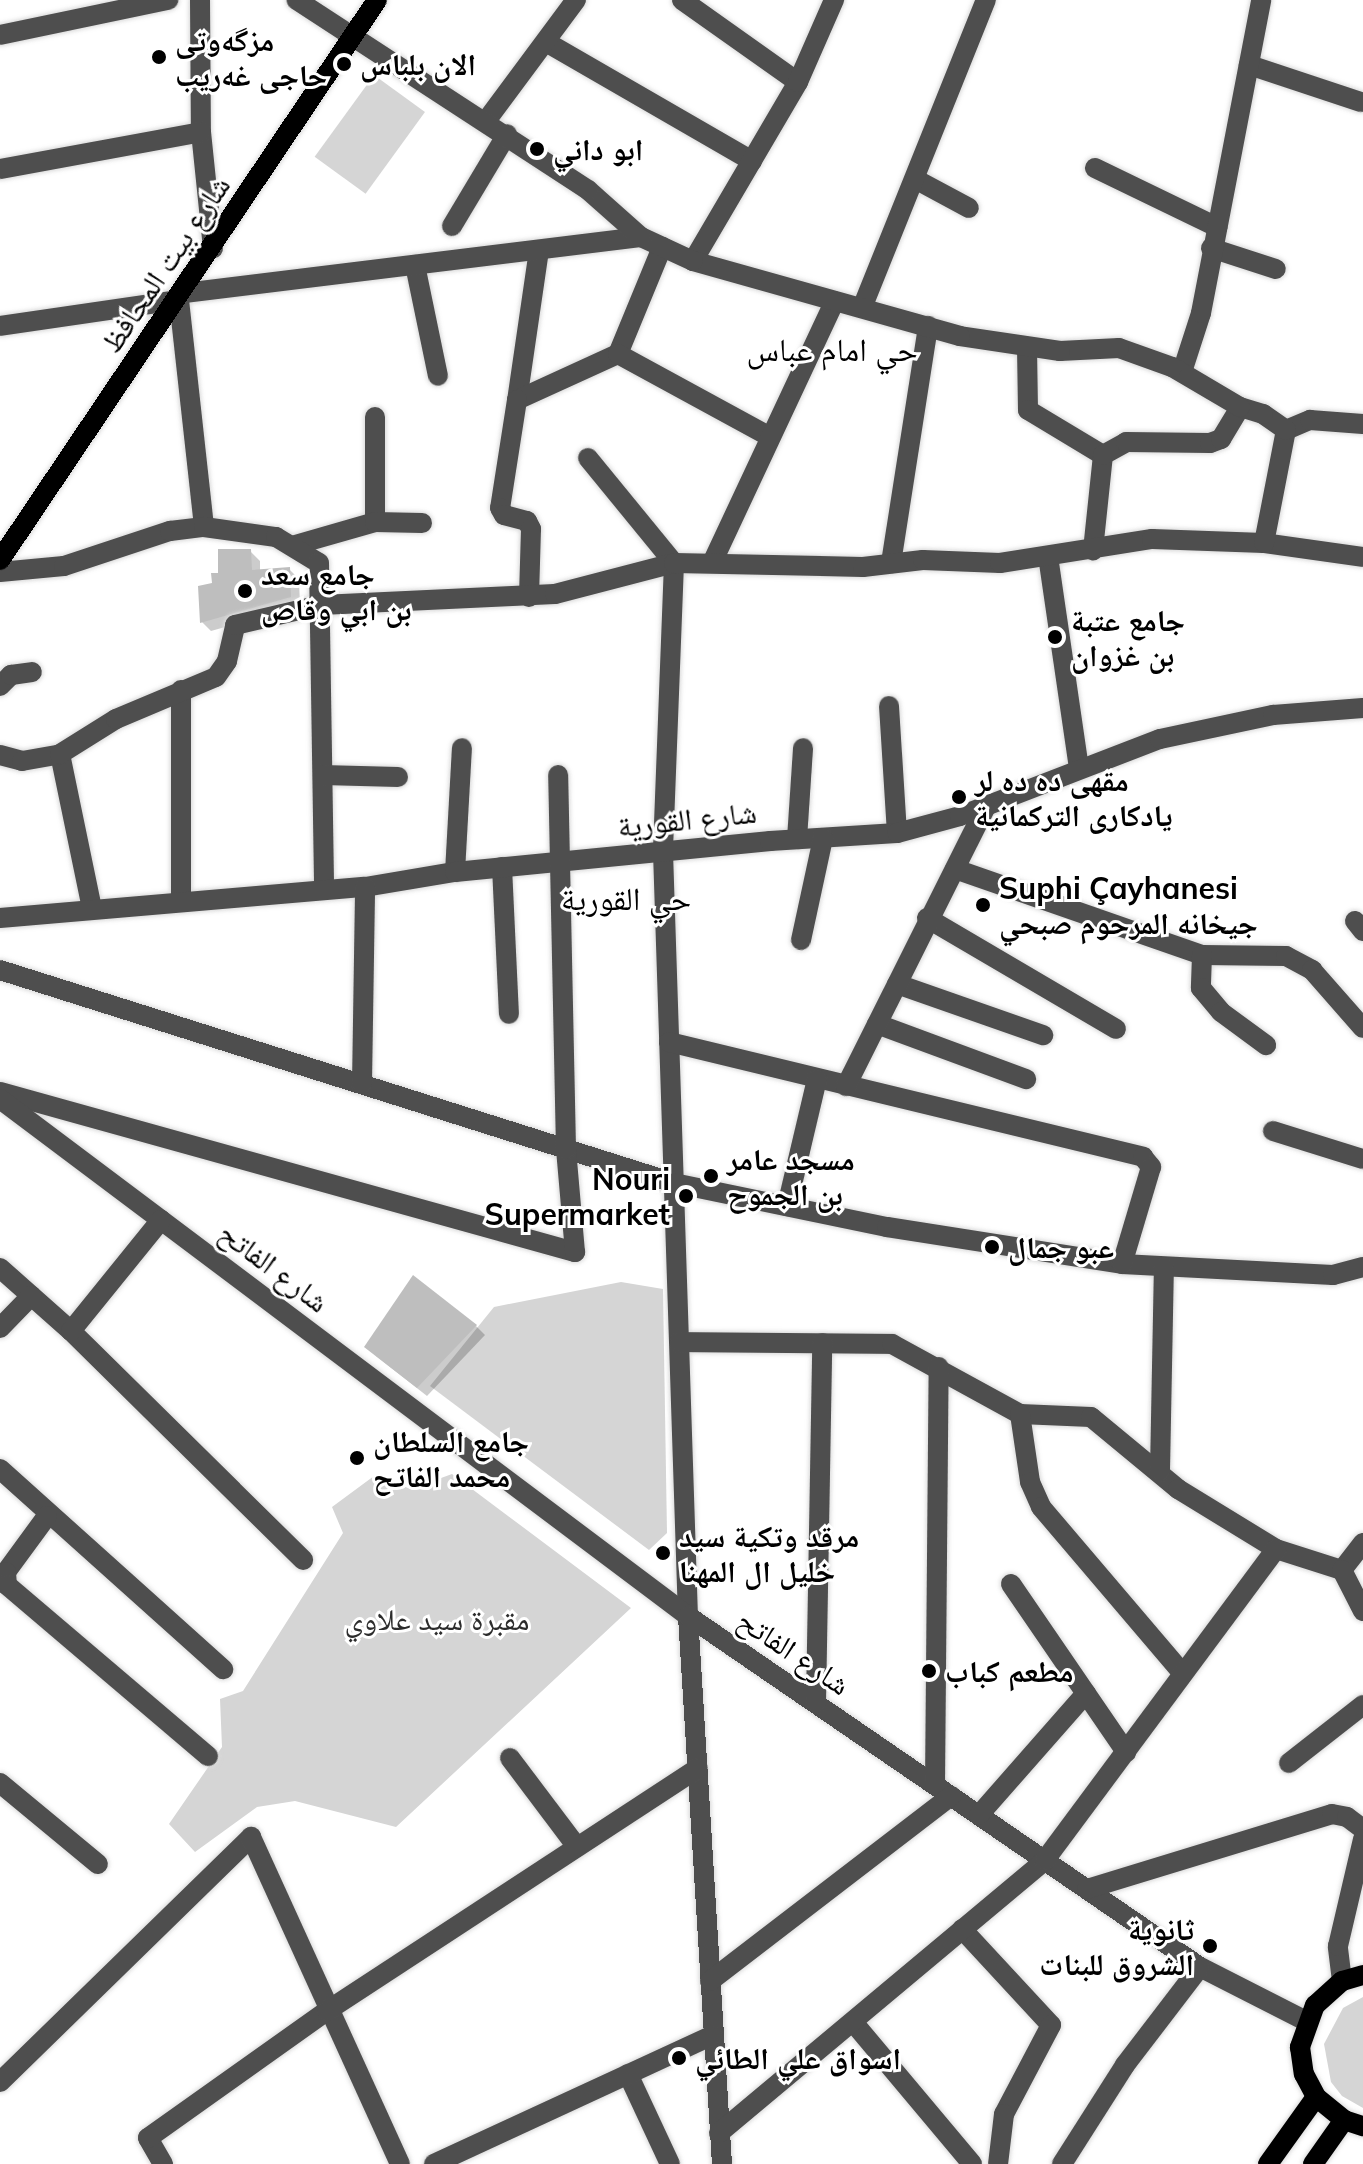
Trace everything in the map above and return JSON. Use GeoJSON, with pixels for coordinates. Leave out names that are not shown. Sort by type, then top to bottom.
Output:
{"type":"FeatureCollection","features":[{"type":"Feature","properties":{"kind":"main road","name":"شارع بيت المحافظ"},"geometry":{"type":"LineString","coordinates":[[0,560],[182,296],[377,0]]}},
{"type":"Feature","properties":{"kind":"main road"},"geometry":{"type":"LineString","coordinates":[[1313,2164],[1354,2123],[1316,2097],[1304,2074],[1300,2047],[1306,2021],[1315,2005],[1342,1981],[1363,1975]]}},
{"type":"Feature","properties":{"kind":"main road"},"geometry":{"type":"LineString","coordinates":[[1268,2164],[1316,2097]]}},
{"type":"Feature","properties":{"kind":"street"},"geometry":{"type":"LineString","coordinates":[[0,35],[168,0]]}},
{"type":"Feature","properties":{"kind":"street"},"geometry":{"type":"LineString","coordinates":[[200,0],[201,132],[213,248]]}},
{"type":"Feature","properties":{"kind":"street"},"geometry":{"type":"LineString","coordinates":[[297,0],[507,134],[598,197],[641,237],[693,261],[928,326],[1027,347],[1119,348],[1182,372],[1240,407],[1263,414],[1286,430]]}},
{"type":"Feature","properties":{"kind":"street"},"geometry":{"type":"LineString","coordinates":[[486,121],[576,0]]}},
{"type":"Feature","properties":{"kind":"street"},"geometry":{"type":"LineString","coordinates":[[682,0],[798,82]]}},
{"type":"Feature","properties":{"kind":"street"},"geometry":{"type":"LineString","coordinates":[[693,261],[798,82],[834,0]]}},
{"type":"Feature","properties":{"kind":"street"},"geometry":{"type":"LineString","coordinates":[[862,308],[986,0]]}},
{"type":"Feature","properties":{"kind":"street"},"geometry":{"type":"LineString","coordinates":[[1182,372],[1201,313],[1211,248],[1261,0]]}},
{"type":"Feature","properties":{"kind":"street"},"geometry":{"type":"LineString","coordinates":[[546,42],[752,161]]}},
{"type":"Feature","properties":{"kind":"street"},"geometry":{"type":"LineString","coordinates":[[1249,65],[1361,102]]}},
{"type":"Feature","properties":{"kind":"street"},"geometry":{"type":"LineString","coordinates":[[0,169],[201,132]]}},
{"type":"Feature","properties":{"kind":"street"},"geometry":{"type":"LineString","coordinates":[[452,226],[507,134]]}},
{"type":"Feature","properties":{"kind":"street"},"geometry":{"type":"LineString","coordinates":[[1095,168],[1217,227]]}},
{"type":"Feature","properties":{"kind":"street"},"geometry":{"type":"LineString","coordinates":[[915,179],[969,208]]}},
{"type":"Feature","properties":{"kind":"street"},"geometry":{"type":"LineString","coordinates":[[0,326],[182,296],[641,237]]}},
{"type":"Feature","properties":{"kind":"street"},"geometry":{"type":"LineString","coordinates":[[517,400],[618,354],[662,247]]}},
{"type":"Feature","properties":{"kind":"street"},"geometry":{"type":"LineString","coordinates":[[1211,248],[1276,269]]}},
{"type":"Feature","properties":{"kind":"street"},"geometry":{"type":"LineString","coordinates":[[529,597],[531,529],[527,521],[504,515],[500,508],[539,250]]}},
{"type":"Feature","properties":{"kind":"street"},"geometry":{"type":"LineString","coordinates":[[415,265],[438,376]]}},
{"type":"Feature","properties":{"kind":"street"},"geometry":{"type":"LineString","coordinates":[[182,296],[204,527]]}},
{"type":"Feature","properties":{"kind":"street"},"geometry":{"type":"LineString","coordinates":[[712,563],[835,301]]}},
{"type":"Feature","properties":{"kind":"street"},"geometry":{"type":"LineString","coordinates":[[891,563],[928,326]]}},
{"type":"Feature","properties":{"kind":"street"},"geometry":{"type":"LineString","coordinates":[[1027,347],[1028,410],[1103,455]]}},
{"type":"Feature","properties":{"kind":"street"},"geometry":{"type":"LineString","coordinates":[[618,354],[770,437]]}},
{"type":"Feature","properties":{"kind":"street"},"geometry":{"type":"LineString","coordinates":[[1103,455],[1126,442],[1210,443],[1221,439],[1240,407]]}},
{"type":"Feature","properties":{"kind":"street"},"geometry":{"type":"LineString","coordinates":[[375,417],[375,522]]}},
{"type":"Feature","properties":{"kind":"street"},"geometry":{"type":"LineString","coordinates":[[1286,430],[1310,420],[1342,427],[1363,424]]}},
{"type":"Feature","properties":{"kind":"street"},"geometry":{"type":"LineString","coordinates":[[1264,543],[1286,430]]}},
{"type":"Feature","properties":{"kind":"street"},"geometry":{"type":"LineString","coordinates":[[1093,550],[1103,455]]}},
{"type":"Feature","properties":{"kind":"street"},"geometry":{"type":"LineString","coordinates":[[588,458],[674,563],[663,852],[688,1616],[722,2164]]}},
{"type":"Feature","properties":{"kind":"street"},"geometry":{"type":"LineString","coordinates":[[295,545],[375,522],[422,523]]}},
{"type":"Feature","properties":{"kind":"street"},"geometry":{"type":"LineString","coordinates":[[0,572],[64,566],[170,531],[204,527],[246,530],[295,545],[319,563],[324,887]]}},
{"type":"Feature","properties":{"kind":"street"},"geometry":{"type":"LineString","coordinates":[[0,755],[22,761],[60,754],[116,719],[222,671],[235,625],[321,605],[529,597],[674,563],[863,567],[891,563],[1000,563],[1168,538],[1264,543],[1363,557]]}},
{"type":"Feature","properties":{"kind":"street"},"geometry":{"type":"LineString","coordinates":[[1048,556],[1079,769]]}},
{"type":"Feature","properties":{"kind":"street"},"geometry":{"type":"LineString","coordinates":[[0,686],[11,675],[32,672]]}},
{"type":"Feature","properties":{"kind":"street"},"geometry":{"type":"LineString","coordinates":[[181,690],[181,900]]}},
{"type":"Feature","properties":{"kind":"street"},"geometry":{"type":"LineString","coordinates":[[889,706],[897,833]]}},
{"type":"Feature","properties":{"kind":"street","name":"شارع القورية"},"geometry":{"type":"LineString","coordinates":[[0,918],[324,887],[365,887],[455,872],[562,861],[897,833],[986,806],[1160,739],[1235,721],[1363,708]]}},
{"type":"Feature","properties":{"kind":"street"},"geometry":{"type":"LineString","coordinates":[[455,872],[462,748]]}},
{"type":"Feature","properties":{"kind":"street"},"geometry":{"type":"LineString","coordinates":[[797,839],[803,748]]}},
{"type":"Feature","properties":{"kind":"street"},"geometry":{"type":"LineString","coordinates":[[60,754],[92,909]]}},
{"type":"Feature","properties":{"kind":"street"},"geometry":{"type":"LineString","coordinates":[[323,775],[398,777]]}},
{"type":"Feature","properties":{"kind":"street"},"geometry":{"type":"LineString","coordinates":[[0,1092],[575,1252],[566,1149],[558,775]]}},
{"type":"Feature","properties":{"kind":"street"},"geometry":{"type":"LineString","coordinates":[[846,1086],[927,918],[986,806]]}},
{"type":"Feature","properties":{"kind":"street"},"geometry":{"type":"LineString","coordinates":[[801,940],[823,838]]}},
{"type":"Feature","properties":{"kind":"street"},"geometry":{"type":"LineString","coordinates":[[502,867],[509,1014]]}},
{"type":"Feature","properties":{"kind":"street"},"geometry":{"type":"LineString","coordinates":[[955,869],[1202,955],[1286,956],[1312,970],[1363,1028]]}},
{"type":"Feature","properties":{"kind":"street"},"geometry":{"type":"LineString","coordinates":[[362,1084],[365,887]]}},
{"type":"Feature","properties":{"kind":"street"},"geometry":{"type":"LineString","coordinates":[[927,918],[1116,1029]]}},
{"type":"Feature","properties":{"kind":"street"},"geometry":{"type":"LineString","coordinates":[[1202,955],[1201,988],[1221,1012],[1266,1045]]}},
{"type":"Feature","properties":{"kind":"street"},"geometry":{"type":"LineString","coordinates":[[0,970],[674,1183],[787,1206],[1122,1264],[1333,1275],[1363,1267]]}},
{"type":"Feature","properties":{"kind":"street"},"geometry":{"type":"LineString","coordinates":[[897,984],[1043,1035]]}},
{"type":"Feature","properties":{"kind":"street"},"geometry":{"type":"LineString","coordinates":[[877,1024],[1026,1079]]}},
{"type":"Feature","properties":{"kind":"street"},"geometry":{"type":"LineString","coordinates":[[669,1042],[1143,1157],[1151,1167],[1122,1264]]}},
{"type":"Feature","properties":{"kind":"street"},"geometry":{"type":"LineString","coordinates":[[787,1206],[817,1079]]}},
{"type":"Feature","properties":{"kind":"street","name":"شارع الفاتح"},"geometry":{"type":"LineString","coordinates":[[0,1099],[688,1616],[1200,1967],[1306,2021]]}},
{"type":"Feature","properties":{"kind":"street"},"geometry":{"type":"LineString","coordinates":[[1273,1131],[1363,1159]]}},
{"type":"Feature","properties":{"kind":"street"},"geometry":{"type":"LineString","coordinates":[[71,1331],[161,1220]]}},
{"type":"Feature","properties":{"kind":"street"},"geometry":{"type":"LineString","coordinates":[[1160,1471],[1164,1267]]}},
{"type":"Feature","properties":{"kind":"street"},"geometry":{"type":"LineString","coordinates":[[0,1268],[71,1331],[303,1560]]}},
{"type":"Feature","properties":{"kind":"street"},"geometry":{"type":"LineString","coordinates":[[0,1328],[31,1296]]}},
{"type":"Feature","properties":{"kind":"street"},"geometry":{"type":"LineString","coordinates":[[680,1342],[892,1344],[939,1367],[995,1404],[1020,1414],[1091,1417],[1178,1489],[1276,1549],[1342,1570],[1363,1611]]}},
{"type":"Feature","properties":{"kind":"street"},"geometry":{"type":"LineString","coordinates":[[816,1703],[822,1343]]}},
{"type":"Feature","properties":{"kind":"street"},"geometry":{"type":"LineString","coordinates":[[710,1981],[943,1791],[939,1367]]}},
{"type":"Feature","properties":{"kind":"street"},"geometry":{"type":"LineString","coordinates":[[1020,1414],[1030,1482],[1041,1507],[1183,1674]]}},
{"type":"Feature","properties":{"kind":"street"},"geometry":{"type":"LineString","coordinates":[[0,1469],[47,1516],[223,1669]]}},
{"type":"Feature","properties":{"kind":"street"},"geometry":{"type":"LineString","coordinates":[[47,1516],[6,1572],[7,1585],[208,1756]]}},
{"type":"Feature","properties":{"kind":"street"},"geometry":{"type":"LineString","coordinates":[[1342,1570],[1363,1543]]}},
{"type":"Feature","properties":{"kind":"street"},"geometry":{"type":"LineString","coordinates":[[719,2133],[1045,1860],[1276,1549]]}},
{"type":"Feature","properties":{"kind":"street"},"geometry":{"type":"LineString","coordinates":[[1011,1584],[1126,1752]]}},
{"type":"Feature","properties":{"kind":"street"},"geometry":{"type":"LineString","coordinates":[[979,1815],[1086,1693]]}},
{"type":"Feature","properties":{"kind":"street"},"geometry":{"type":"LineString","coordinates":[[1289,1763],[1363,1705]]}},
{"type":"Feature","properties":{"kind":"street"},"geometry":{"type":"LineString","coordinates":[[510,1758],[577,1847]]}},
{"type":"Feature","properties":{"kind":"street"},"geometry":{"type":"LineString","coordinates":[[163,2164],[148,2138],[327,2011],[698,1768]]}},
{"type":"Feature","properties":{"kind":"street"},"geometry":{"type":"LineString","coordinates":[[0,1783],[98,1864]]}},
{"type":"Feature","properties":{"kind":"street"},"geometry":{"type":"LineString","coordinates":[[1087,1889],[1332,1814],[1347,1817],[1363,1829]]}},
{"type":"Feature","properties":{"kind":"street"},"geometry":{"type":"LineString","coordinates":[[0,2082],[251,1837],[327,2011],[400,2164]]}},
{"type":"Feature","properties":{"kind":"street"},"geometry":{"type":"LineString","coordinates":[[1342,1981],[1338,1946],[1363,1839]]}},
{"type":"Feature","properties":{"kind":"street"},"geometry":{"type":"LineString","coordinates":[[962,1929],[1051,2025],[1004,2114],[998,2164]]}},
{"type":"Feature","properties":{"kind":"street"},"geometry":{"type":"LineString","coordinates":[[1062,2164],[1125,2065],[1200,1967]]}},
{"type":"Feature","properties":{"kind":"street"},"geometry":{"type":"LineString","coordinates":[[853,2022],[972,2164]]}},
{"type":"Feature","properties":{"kind":"street"},"geometry":{"type":"LineString","coordinates":[[434,2164],[713,2035]]}},
{"type":"Feature","properties":{"kind":"street"},"geometry":{"type":"LineString","coordinates":[[628,2074],[670,2164]]}},
{"type":"Feature","properties":{"kind":"green space"},"geometry":{"type":"Polygon","coordinates":[[[374,75],[425,112],[366,194],[315,157],[374,75]]]}},
{"type":"Feature","properties":{"kind":"green space"},"geometry":{"type":"Polygon","coordinates":[[[621,1282],[663,1289],[667,1533],[649,1550],[430,1386],[494,1307],[621,1282]]]}},
{"type":"Feature","properties":{"kind":"green space","name":"مقبرة سيد علاوي"},"geometry":{"type":"Polygon","coordinates":[[[452,1474],[631,1608],[396,1827],[295,1801],[257,1807],[195,1852],[169,1824],[222,1747],[220,1699],[243,1691],[343,1533],[332,1507],[374,1476],[411,1489],[452,1474]]]}},
{"type":"Feature","properties":{"kind":"green space"},"geometry":{"type":"Polygon","coordinates":[[[1363,1997],[1363,2108],[1342,2096],[1331,2082],[1324,2044],[1343,2008],[1363,1997]]]}},
{"type":"Feature","properties":{"kind":"building","name":"جامع سعد بن ابي وقاص"},"geometry":{"type":"Polygon","coordinates":[[[218,549],[251,549],[252,570],[290,567],[291,597],[200,623],[198,586],[212,583],[211,573],[218,573],[218,549]]]}},
{"type":"Feature","properties":{"kind":"building"},"geometry":{"type":"Polygon","coordinates":[[[413,1275],[477,1325],[417,1388],[364,1347],[413,1275]]]}},
{"type":"Feature","properties":{"kind":"place","name":"مزگەوتی حاجی غەریب"},"geometry":{"type":"Point","coordinates":[159,57]}},
{"type":"Feature","properties":{"kind":"place","name":"الان بلباس"},"geometry":{"type":"Point","coordinates":[344,64]}},
{"type":"Feature","properties":{"kind":"place","name":"ابو داني"},"geometry":{"type":"Point","coordinates":[537,149]}},
{"type":"Feature","properties":{"kind":"place","name":"جامع سعد بن ابي وقاص"},"geometry":{"type":"Point","coordinates":[245,591]}},
{"type":"Feature","properties":{"kind":"place","name":"جامع عتبة بن غزوان"},"geometry":{"type":"Point","coordinates":[1055,637]}},
{"type":"Feature","properties":{"kind":"place","name":"مقهى ده ده لر يادكارى التركمانية"},"geometry":{"type":"Point","coordinates":[959,797]}},
{"type":"Feature","properties":{"kind":"place","name":"Suphi Çayhanesi جيخانه المرحوم صبحي"},"geometry":{"type":"Point","coordinates":[983,905]}},
{"type":"Feature","properties":{"kind":"place","name":"مسجد عامر بن الجموح"},"geometry":{"type":"Point","coordinates":[711,1176]}},
{"type":"Feature","properties":{"kind":"place","name":"Nouri Supermarket"},"geometry":{"type":"Point","coordinates":[686,1196]}},
{"type":"Feature","properties":{"kind":"place","name":"عبو جمال"},"geometry":{"type":"Point","coordinates":[992,1247]}},
{"type":"Feature","properties":{"kind":"place","name":"جامع السلطان محمد الفاتح"},"geometry":{"type":"Point","coordinates":[357,1458]}},
{"type":"Feature","properties":{"kind":"place","name":"مرقد وتكية سيد خليل ال المهنا"},"geometry":{"type":"Point","coordinates":[663,1553]}},
{"type":"Feature","properties":{"kind":"place","name":"مطعم كباب"},"geometry":{"type":"Point","coordinates":[929,1671]}},
{"type":"Feature","properties":{"kind":"place","name":"ثانوية الشروق للبنات"},"geometry":{"type":"Point","coordinates":[1210,1946]}},
{"type":"Feature","properties":{"kind":"place","name":"اسواق علي الطائي"},"geometry":{"type":"Point","coordinates":[679,2058]}},
{"type":"Feature","properties":{"kind":"district","name":"حي امام عباس"},"geometry":{"type":"Point","coordinates":[832,349]}},
{"type":"Feature","properties":{"kind":"district","name":"حي القورية"},"geometry":{"type":"Point","coordinates":[626,898]}}]}
